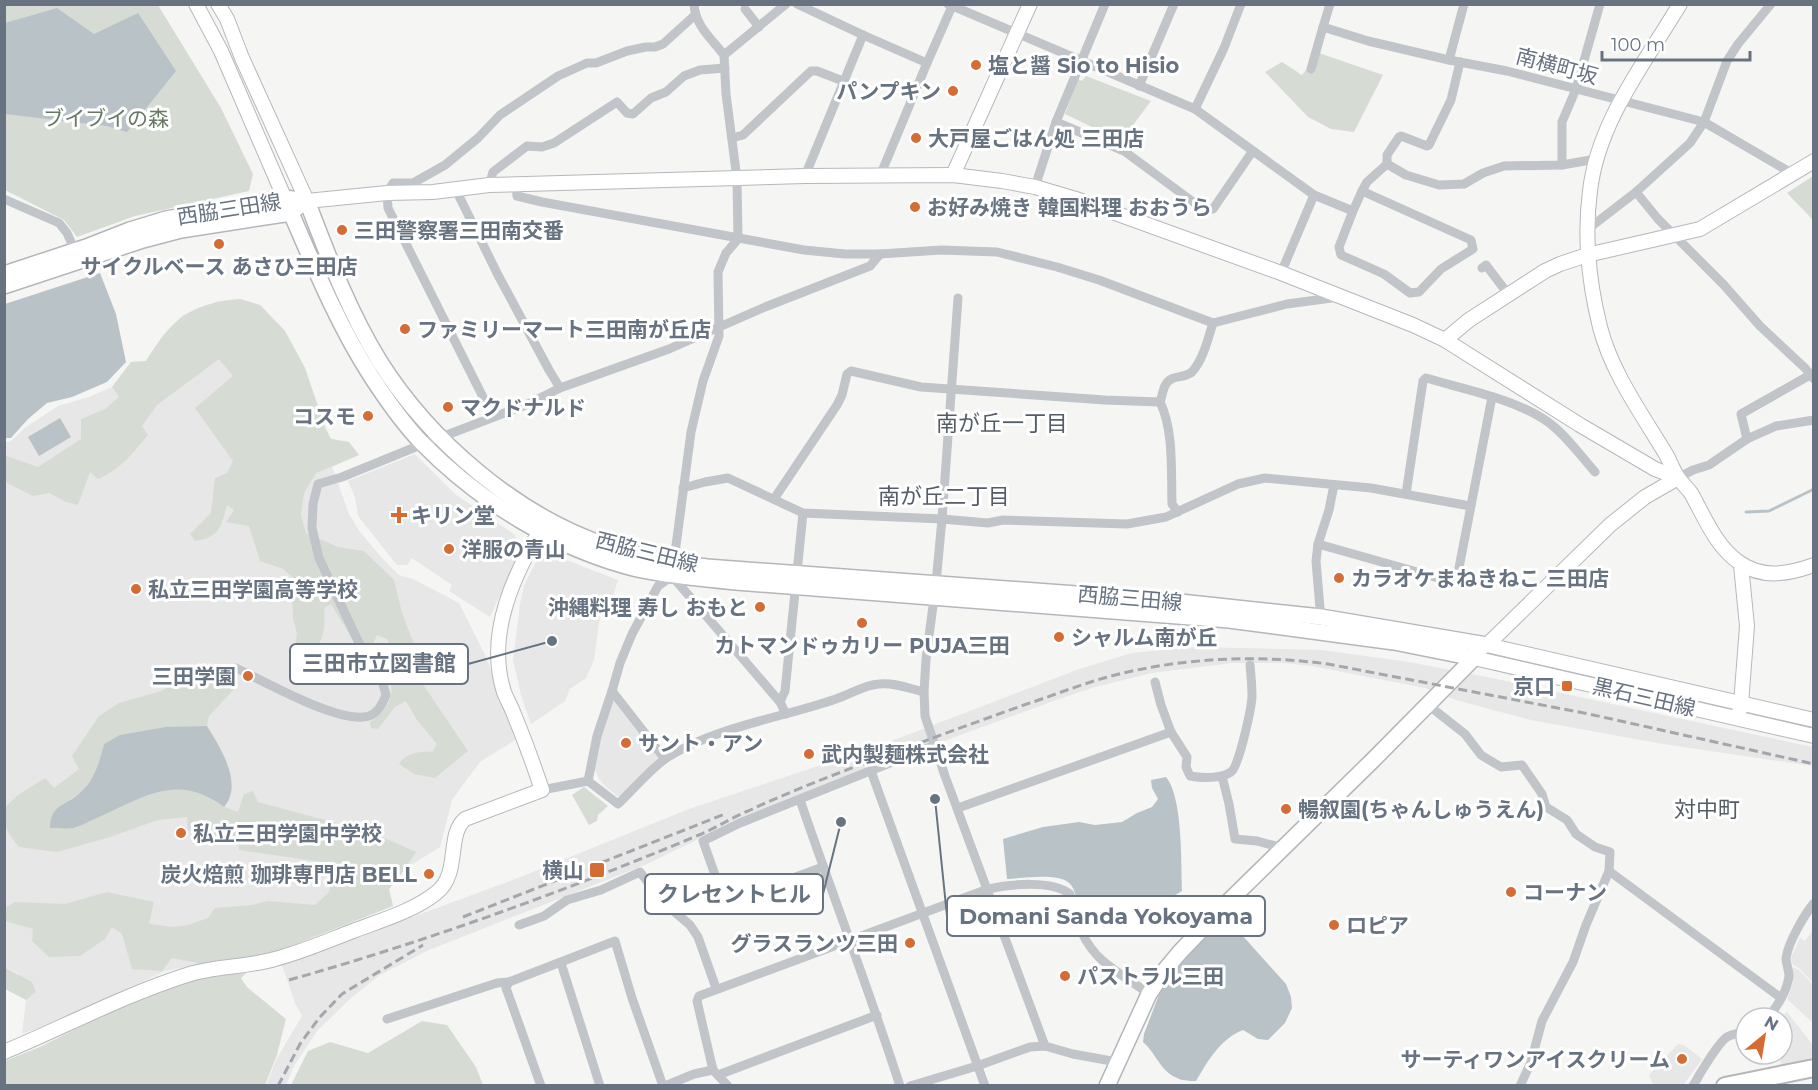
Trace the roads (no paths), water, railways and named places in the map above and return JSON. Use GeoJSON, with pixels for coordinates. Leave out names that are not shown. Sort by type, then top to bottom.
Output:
{"type":"FeatureCollection","features":[{"type":"Feature","properties":{"kind":"highway"},"geometry":{"type":"LineString","coordinates":[[1725,1086],[1814,1068]]}},
{"type":"Feature","properties":{"kind":"main road","name":"西脇三田線"},"geometry":{"type":"LineString","coordinates":[[4,274],[166,219],[285,198],[307,201],[332,266],[359,325],[402,394],[439,438],[544,525]]}},
{"type":"Feature","properties":{"kind":"main road","name":"西脇三田線"},"geometry":{"type":"LineString","coordinates":[[4,286],[143,240],[171,233],[291,213],[330,300],[370,374],[393,408],[423,444],[462,479],[486,497],[544,525],[572,532],[673,569],[707,567],[796,580],[935,591],[1171,601],[1320,624],[1487,645]]}},
{"type":"Feature","properties":{"kind":"main road","name":"西脇三田線"},"geometry":{"type":"LineString","coordinates":[[1320,624],[1474,658]]}},
{"type":"Feature","properties":{"kind":"main road"},"geometry":{"type":"LineString","coordinates":[[1107,1086],[1149,994],[1180,952],[1487,645]]}},
{"type":"Feature","properties":{"kind":"street"},"geometry":{"type":"LineString","coordinates":[[218,4],[307,201]]}},
{"type":"Feature","properties":{"kind":"street"},"geometry":{"type":"LineString","coordinates":[[588,781],[597,736],[620,663],[632,634],[658,585],[673,569],[691,432],[703,381],[719,336],[718,272],[726,253],[738,238],[737,179],[726,94],[724,55],[716,43],[709,38],[695,15],[694,4]]}},
{"type":"Feature","properties":{"kind":"street"},"geometry":{"type":"LineString","coordinates":[[724,55],[786,4]]}},
{"type":"Feature","properties":{"kind":"street"},"geometry":{"type":"LineString","coordinates":[[797,4],[927,63]]}},
{"type":"Feature","properties":{"kind":"street"},"geometry":{"type":"LineString","coordinates":[[952,175],[1030,4]]}},
{"type":"Feature","properties":{"kind":"street"},"geometry":{"type":"LineString","coordinates":[[1035,187],[1056,122],[1106,4]]}},
{"type":"Feature","properties":{"kind":"street"},"geometry":{"type":"LineString","coordinates":[[1139,86],[1174,4]]}},
{"type":"Feature","properties":{"kind":"street"},"geometry":{"type":"LineString","coordinates":[[1195,109],[1224,48],[1241,4]]}},
{"type":"Feature","properties":{"kind":"street"},"geometry":{"type":"LineString","coordinates":[[1311,69],[1330,4]]}},
{"type":"Feature","properties":{"kind":"street"},"geometry":{"type":"LineString","coordinates":[[1449,60],[1464,4]]}},
{"type":"Feature","properties":{"kind":"street"},"geometry":{"type":"LineString","coordinates":[[1562,165],[1562,122],[1576,89],[1600,4]]}},
{"type":"Feature","properties":{"kind":"street"},"geometry":{"type":"LineString","coordinates":[[1680,4],[1621,100],[1596,159],[1590,191],[1587,255],[1600,327],[1626,389],[1725,552],[1741,565],[1757,572],[1776,574],[1794,572],[1814,565]]}},
{"type":"Feature","properties":{"kind":"street"},"geometry":{"type":"LineString","coordinates":[[1588,229],[1636,192],[1690,143],[1704,122],[1727,61],[1771,4]]}},
{"type":"Feature","properties":{"kind":"street"},"geometry":{"type":"LineString","coordinates":[[880,176],[951,5],[1195,109],[1314,195],[1353,211]]}},
{"type":"Feature","properties":{"kind":"street"},"geometry":{"type":"LineString","coordinates":[[197,8],[221,51],[291,213],[307,201],[387,193],[456,190],[489,185],[805,176],[952,175],[1035,187],[1080,200],[1281,273],[1413,325],[1445,340],[1655,469],[1678,478]]}},
{"type":"Feature","properties":{"kind":"street"},"geometry":{"type":"LineString","coordinates":[[745,9],[759,27]]}},
{"type":"Feature","properties":{"kind":"street"},"geometry":{"type":"LineString","coordinates":[[493,417],[388,208],[387,193],[393,183],[413,183],[445,165],[478,138],[500,115],[558,76],[587,63],[596,63],[627,51],[663,44],[695,15]]}},
{"type":"Feature","properties":{"kind":"street","name":"南横町坂"},"geometry":{"type":"LineString","coordinates":[[1323,27],[1368,41],[1507,71],[1704,122],[1793,174]]}},
{"type":"Feature","properties":{"kind":"street"},"geometry":{"type":"LineString","coordinates":[[805,176],[862,35]]}},
{"type":"Feature","properties":{"kind":"street"},"geometry":{"type":"LineString","coordinates":[[1362,191],[1471,240],[1473,249],[1441,269],[1419,292],[1410,293],[1384,274],[1341,255],[1339,247],[1362,191],[1367,182],[1388,164],[1388,155],[1399,137],[1429,145],[1451,100],[1460,62]]}},
{"type":"Feature","properties":{"kind":"street"},"geometry":{"type":"LineString","coordinates":[[489,185],[493,172],[527,146],[542,147],[554,143],[617,102],[627,113],[633,114],[651,98],[666,92],[684,76],[700,70],[725,68]]}},
{"type":"Feature","properties":{"kind":"street"},"geometry":{"type":"LineString","coordinates":[[732,138],[743,135],[811,71],[843,81]]}},
{"type":"Feature","properties":{"kind":"street"},"geometry":{"type":"LineString","coordinates":[[1056,122],[1124,151],[1204,210],[1213,209],[1252,152]]}},
{"type":"Feature","properties":{"kind":"street"},"geometry":{"type":"LineString","coordinates":[[1388,164],[1406,175],[1439,185],[1464,184],[1483,173],[1504,166],[1562,165],[1596,159]]}},
{"type":"Feature","properties":{"kind":"street"},"geometry":{"type":"LineString","coordinates":[[1445,340],[1469,320],[1545,271],[1587,255],[1700,229],[1814,161]]}},
{"type":"Feature","properties":{"kind":"street"},"geometry":{"type":"LineString","coordinates":[[516,185],[517,196],[804,250],[845,254],[941,250],[997,252],[1099,280],[1213,322],[1287,304],[1339,297]]}},
{"type":"Feature","properties":{"kind":"street"},"geometry":{"type":"LineString","coordinates":[[456,190],[498,275],[560,388]]}},
{"type":"Feature","properties":{"kind":"street"},"geometry":{"type":"LineString","coordinates":[[1636,192],[1673,235],[1723,284],[1774,341],[1810,374]]}},
{"type":"Feature","properties":{"kind":"street"},"geometry":{"type":"LineString","coordinates":[[1281,273],[1314,195]]}},
{"type":"Feature","properties":{"kind":"street"},"geometry":{"type":"LineString","coordinates":[[4,199],[58,223],[67,233],[75,250]]}},
{"type":"Feature","properties":{"kind":"street"},"geometry":{"type":"LineString","coordinates":[[236,668],[334,713],[354,717],[370,716],[381,707],[386,695],[383,684],[358,641],[319,558],[312,528],[313,504],[318,484],[342,477],[528,404],[560,388],[669,349],[870,266],[880,254]]}},
{"type":"Feature","properties":{"kind":"street"},"geometry":{"type":"LineString","coordinates":[[1482,268],[1486,265],[1508,294]]}},
{"type":"Feature","properties":{"kind":"street"},"geometry":{"type":"LineString","coordinates":[[958,298],[942,519],[926,659],[925,716],[1046,1046]]}},
{"type":"Feature","properties":{"kind":"street"},"geometry":{"type":"LineString","coordinates":[[1178,512],[1172,504],[1170,441],[1164,409],[1160,402],[1166,384],[1173,378],[1188,375],[1194,370],[1207,344],[1213,322]]}},
{"type":"Feature","properties":{"kind":"street"},"geometry":{"type":"LineString","coordinates":[[1747,439],[1742,414],[1796,385],[1810,374],[1814,361]]}},
{"type":"Feature","properties":{"kind":"street"},"geometry":{"type":"LineString","coordinates":[[774,499],[837,405],[847,374],[851,371],[921,387],[1160,402]]}},
{"type":"Feature","properties":{"kind":"street"},"geometry":{"type":"LineString","coordinates":[[1406,494],[1423,381],[1426,378],[1520,407],[1548,422],[1595,472]]}},
{"type":"Feature","properties":{"kind":"street"},"geometry":{"type":"LineString","coordinates":[[1318,544],[1449,581],[1455,579],[1492,398]]}},
{"type":"Feature","properties":{"kind":"street"},"geometry":{"type":"LineString","coordinates":[[1487,645],[1610,525],[1645,497],[1693,470],[1709,465],[1747,439],[1776,426],[1814,420]]}},
{"type":"Feature","properties":{"kind":"street"},"geometry":{"type":"LineString","coordinates":[[683,488],[728,478],[803,513],[988,523],[1003,520],[1128,524],[1166,517],[1238,484],[1265,478],[1334,484],[1470,506]]}},
{"type":"Feature","properties":{"kind":"street"},"geometry":{"type":"LineString","coordinates":[[1320,624],[1316,561],[1318,544],[1329,510],[1334,484]]}},
{"type":"Feature","properties":{"kind":"street"},"geometry":{"type":"LineString","coordinates":[[780,702],[784,691],[803,513]]}},
{"type":"Feature","properties":{"kind":"street"},"geometry":{"type":"LineString","coordinates":[[542,790],[504,693],[500,676],[499,650],[503,612],[529,551],[544,525]]}},
{"type":"Feature","properties":{"kind":"street"},"geometry":{"type":"LineString","coordinates":[[1739,711],[1747,626],[1741,565]]}},
{"type":"Feature","properties":{"kind":"street"},"geometry":{"type":"LineString","coordinates":[[673,569],[780,702],[786,714]]}},
{"type":"Feature","properties":{"kind":"street","name":"黒石三田線"},"geometry":{"type":"LineString","coordinates":[[1487,645],[1739,711],[1814,736]]}},
{"type":"Feature","properties":{"kind":"street","name":"黒石三田線"},"geometry":{"type":"LineString","coordinates":[[1474,658],[1739,711],[1814,720]]}},
{"type":"Feature","properties":{"kind":"street"},"geometry":{"type":"LineString","coordinates":[[1155,682],[1171,732],[1187,757],[1186,767],[1190,776],[1198,778],[1222,776],[1232,772],[1236,766],[1248,726],[1252,697],[1250,665]]}},
{"type":"Feature","properties":{"kind":"street"},"geometry":{"type":"LineString","coordinates":[[4,1052],[150,987],[193,973],[275,959],[392,916],[428,899],[438,891],[446,879],[453,859],[456,833],[465,819],[542,790],[588,781],[618,804],[665,759],[720,733],[837,699],[868,686],[892,684],[924,692]]}},
{"type":"Feature","properties":{"kind":"street"},"geometry":{"type":"LineString","coordinates":[[612,691],[665,759]]}},
{"type":"Feature","properties":{"kind":"street"},"geometry":{"type":"LineString","coordinates":[[1428,705],[1464,734],[1481,755],[1501,767],[1522,765],[1542,794],[1546,807],[1567,820],[1576,834],[1595,847],[1610,852],[1610,871],[1586,925],[1573,962],[1542,1021],[1531,1062],[1520,1086]]}},
{"type":"Feature","properties":{"kind":"street"},"geometry":{"type":"LineString","coordinates":[[958,808],[1171,732]]}},
{"type":"Feature","properties":{"kind":"street"},"geometry":{"type":"LineString","coordinates":[[823,867],[725,903],[703,841],[740,823],[935,745]]}},
{"type":"Feature","properties":{"kind":"street"},"geometry":{"type":"LineString","coordinates":[[871,771],[985,1086]]}},
{"type":"Feature","properties":{"kind":"street"},"geometry":{"type":"LineString","coordinates":[[1222,776],[1235,839],[1257,841],[1283,848]]}},
{"type":"Feature","properties":{"kind":"street"},"geometry":{"type":"LineString","coordinates":[[800,800],[900,1086]]}},
{"type":"Feature","properties":{"kind":"street"},"geometry":{"type":"LineString","coordinates":[[1610,871],[1781,998]]}},
{"type":"Feature","properties":{"kind":"street"},"geometry":{"type":"LineString","coordinates":[[519,925],[543,916],[567,900],[601,890],[640,872],[663,902],[690,925],[698,937],[716,988]]}},
{"type":"Feature","properties":{"kind":"street"},"geometry":{"type":"LineString","coordinates":[[728,1086],[716,1072],[697,1001],[699,996],[988,889],[1008,885],[1064,888],[1070,894],[1073,911],[1085,939],[1095,953],[1102,961],[1149,994]]}},
{"type":"Feature","properties":{"kind":"street"},"geometry":{"type":"LineString","coordinates":[[1776,1006],[1789,975],[1786,960],[1788,951],[1805,914],[1814,903]]}},
{"type":"Feature","properties":{"kind":"street"},"geometry":{"type":"LineString","coordinates":[[387,1019],[497,983],[509,982],[615,941],[632,998],[664,1086],[694,1074],[716,1072],[877,1015]]}},
{"type":"Feature","properties":{"kind":"street"},"geometry":{"type":"LineString","coordinates":[[561,963],[600,1086]]}},
{"type":"Feature","properties":{"kind":"street"},"geometry":{"type":"LineString","coordinates":[[509,982],[506,988],[541,1086]]}},
{"type":"Feature","properties":{"kind":"street"},"geometry":{"type":"LineString","coordinates":[[1693,1086],[1711,1054],[1727,1037],[1734,1035]]}},
{"type":"Feature","properties":{"kind":"street"},"geometry":{"type":"LineString","coordinates":[[910,1086],[1030,1047],[1046,1046],[1073,1054],[1117,1062]]}},
{"type":"Feature","properties":{"kind":"waterway"},"geometry":{"type":"LineString","coordinates":[[1746,512],[1769,511],[1814,489]]}},
{"type":"Feature","properties":{"kind":"railway"},"geometry":{"type":"LineString","coordinates":[[289,980],[444,932],[598,876],[699,835],[817,782],[1021,706],[1131,671],[1187,662],[1272,659],[1328,664],[1589,714],[1814,764]]}},
{"type":"Feature","properties":{"kind":"railway"},"geometry":{"type":"LineString","coordinates":[[463,917],[725,814]]}},
{"type":"Feature","properties":{"kind":"railway"},"geometry":{"type":"LineString","coordinates":[[278,1086],[300,1044],[319,1018],[342,994],[423,945]]}},
{"type":"Feature","properties":{"kind":"place","name":"塩と醤 Sio to Hisio"},"geometry":{"type":"Point","coordinates":[976,65]}},
{"type":"Feature","properties":{"kind":"place","name":"パンプキン"},"geometry":{"type":"Point","coordinates":[953,91]}},
{"type":"Feature","properties":{"kind":"place","name":"大戸屋ごはん処 三田店"},"geometry":{"type":"Point","coordinates":[916,138]}},
{"type":"Feature","properties":{"kind":"place","name":"お好み焼き 韓国料理 おおうら"},"geometry":{"type":"Point","coordinates":[915,207]}},
{"type":"Feature","properties":{"kind":"place","name":"三田警察署三田南交番"},"geometry":{"type":"Point","coordinates":[342,230]}},
{"type":"Feature","properties":{"kind":"place","name":"サイクルベース あさひ三田店"},"geometry":{"type":"Point","coordinates":[219,244]}},
{"type":"Feature","properties":{"kind":"place","name":"ファミリーマート三田南が丘店"},"geometry":{"type":"Point","coordinates":[405,329]}},
{"type":"Feature","properties":{"kind":"place","name":"マクドナルド"},"geometry":{"type":"Point","coordinates":[448,407]}},
{"type":"Feature","properties":{"kind":"place","name":"コスモ"},"geometry":{"type":"Point","coordinates":[368,416]}},
{"type":"Feature","properties":{"kind":"place","name":"キリン堂"},"geometry":{"type":"Point","coordinates":[399,515]}},
{"type":"Feature","properties":{"kind":"place","name":"洋服の青山"},"geometry":{"type":"Point","coordinates":[449,549]}},
{"type":"Feature","properties":{"kind":"place","name":"カラオケまねきねこ 三田店"},"geometry":{"type":"Point","coordinates":[1339,578]}},
{"type":"Feature","properties":{"kind":"place","name":"私立三田学園高等学校"},"geometry":{"type":"Point","coordinates":[136,589]}},
{"type":"Feature","properties":{"kind":"place","name":"沖縄料理 寿し おもと"},"geometry":{"type":"Point","coordinates":[760,607]}},
{"type":"Feature","properties":{"kind":"place","name":"カトマンドゥカリー PUJA三田"},"geometry":{"type":"Point","coordinates":[862,623]}},
{"type":"Feature","properties":{"kind":"place","name":"シャルム南が丘"},"geometry":{"type":"Point","coordinates":[1059,637]}},
{"type":"Feature","properties":{"kind":"place","name":"三田市立図書館"},"geometry":{"type":"Point","coordinates":[552,641]}},
{"type":"Feature","properties":{"kind":"place","name":"三田学園"},"geometry":{"type":"Point","coordinates":[248,676]}},
{"type":"Feature","properties":{"kind":"place","name":"京口"},"geometry":{"type":"Point","coordinates":[1567,686]}},
{"type":"Feature","properties":{"kind":"place","name":"サント・アン"},"geometry":{"type":"Point","coordinates":[626,743]}},
{"type":"Feature","properties":{"kind":"place","name":"武内製麺株式会社"},"geometry":{"type":"Point","coordinates":[809,754]}},
{"type":"Feature","properties":{"kind":"place","name":"Domani Sanda Yokoyama"},"geometry":{"type":"Point","coordinates":[935,799]}},
{"type":"Feature","properties":{"kind":"place","name":"暢叙園(ちゃんしゅうえん)"},"geometry":{"type":"Point","coordinates":[1286,809]}},
{"type":"Feature","properties":{"kind":"place","name":"クレセントヒル"},"geometry":{"type":"Point","coordinates":[841,822]}},
{"type":"Feature","properties":{"kind":"place","name":"私立三田学園中学校"},"geometry":{"type":"Point","coordinates":[181,833]}},
{"type":"Feature","properties":{"kind":"place","name":"横山"},"geometry":{"type":"Point","coordinates":[597,870]}},
{"type":"Feature","properties":{"kind":"place","name":"炭火焙煎 珈琲専門店 BELL"},"geometry":{"type":"Point","coordinates":[429,874]}},
{"type":"Feature","properties":{"kind":"place","name":"コーナン"},"geometry":{"type":"Point","coordinates":[1511,892]}},
{"type":"Feature","properties":{"kind":"place","name":"ロピア"},"geometry":{"type":"Point","coordinates":[1334,925]}},
{"type":"Feature","properties":{"kind":"place","name":"グラスランツ三田"},"geometry":{"type":"Point","coordinates":[910,943]}},
{"type":"Feature","properties":{"kind":"place","name":"パストラル三田"},"geometry":{"type":"Point","coordinates":[1065,976]}},
{"type":"Feature","properties":{"kind":"place","name":"サーティワンアイスクリーム"},"geometry":{"type":"Point","coordinates":[1682,1059]}},
{"type":"Feature","properties":{"kind":"district","name":"南が丘一丁目"},"geometry":{"type":"Point","coordinates":[1002,423]}},
{"type":"Feature","properties":{"kind":"district","name":"南が丘二丁目"},"geometry":{"type":"Point","coordinates":[944,496]}},
{"type":"Feature","properties":{"kind":"district","name":"対中町"},"geometry":{"type":"Point","coordinates":[1707,809]}},
{"type":"Feature","properties":{"kind":"park label","name":"ブイブイの森"},"geometry":{"type":"Point","coordinates":[106,118]}}]}
